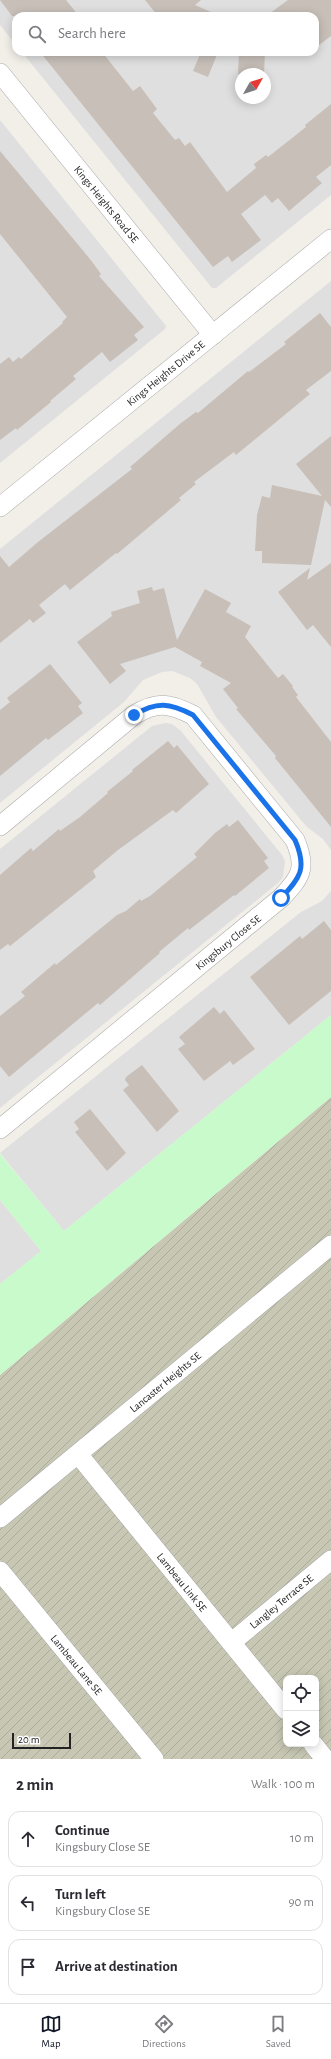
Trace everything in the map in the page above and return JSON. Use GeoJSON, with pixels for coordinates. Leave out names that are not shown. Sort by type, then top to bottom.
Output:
{"type":"FeatureCollection","features":[{"type":"Feature","properties":{"kind":"street","name":"Kings Heights Road SE"},"geometry":{"type":"LineString","coordinates":[[0,73],[213,336]]}},
{"type":"Feature","properties":{"kind":"street","name":"Kings Heights Drive SE"},"geometry":{"type":"LineString","coordinates":[[0,507],[331,239]]}},
{"type":"Feature","properties":{"kind":"street","name":"Kingsbury Close SE"},"geometry":{"type":"LineString","coordinates":[[0,826],[134,715],[146,708],[164,704],[178,707],[193,715],[295,840],[301,854],[302,872],[295,884],[281,898],[0,1129]]}},
{"type":"Feature","properties":{"kind":"street","name":"Lancaster Heights SE"},"geometry":{"type":"LineString","coordinates":[[0,1518],[331,1245]]}},
{"type":"Feature","properties":{"kind":"street","name":"Lambeau Link SE"},"geometry":{"type":"LineString","coordinates":[[78,1454],[283,1706]]}},
{"type":"Feature","properties":{"kind":"street","name":"Langley Terrace SE"},"geometry":{"type":"LineString","coordinates":[[232,1642],[331,1560]]}},
{"type":"Feature","properties":{"kind":"street","name":"Lambeau Lane SE"},"geometry":{"type":"LineString","coordinates":[[0,1571],[154,1759]]}},
{"type":"Feature","properties":{"kind":"street"},"geometry":{"type":"LineString","coordinates":[[315,1747],[325,1759]]}},
{"type":"Feature","properties":{"kind":"shaded area"},"geometry":{"type":"Polygon","coordinates":[[[0,0],[331,0],[331,195],[216,288],[212,288],[25,56],[319,56],[319,12],[12,12],[12,40],[0,25],[0,0]]]}},
{"type":"Feature","properties":{"kind":"shaded area"},"geometry":{"type":"Polygon","coordinates":[[[0,120],[166,326],[165,329],[0,463],[0,120]]]}},
{"type":"Feature","properties":{"kind":"shaded area"},"geometry":{"type":"Polygon","coordinates":[[[331,281],[331,850],[323,839],[306,826],[216,717],[197,684],[190,678],[172,671],[162,672],[143,680],[124,702],[0,803],[0,549],[331,281]]]}},
{"type":"Feature","properties":{"kind":"shaded area"},"geometry":{"type":"Polygon","coordinates":[[[166,723],[172,724],[181,731],[282,855],[285,861],[283,877],[278,883],[0,1108],[0,849],[152,726],[166,723]]]}},
{"type":"Feature","properties":{"kind":"shaded area"},"geometry":{"type":"Polygon","coordinates":[[[331,891],[331,1015],[64,1231],[0,1153],[301,912],[322,901],[331,891]]]}},
{"type":"Feature","properties":{"kind":"shaded area"},"geometry":{"type":"Polygon","coordinates":[[[331,1097],[331,1759],[0,1759],[0,1375],[331,1097]]]}},
{"type":"Feature","properties":{"kind":"shaded area"},"geometry":{"type":"Polygon","coordinates":[[[0,1200],[41,1251],[0,1284],[0,1200]]]}},
{"type":"Feature","properties":{"kind":"green space"},"geometry":{"type":"Polygon","coordinates":[[[331,1015],[331,1097],[0,1375],[0,1284],[41,1251],[0,1200],[0,1154],[64,1231],[331,1015]]]}},
{"type":"Feature","properties":{"kind":"building"},"geometry":{"type":"Polygon","coordinates":[[[0,0],[66,0],[76,12],[12,12],[12,16],[0,0]]]}},
{"type":"Feature","properties":{"kind":"building"},"geometry":{"type":"Polygon","coordinates":[[[145,0],[201,0],[195,5],[211,12],[155,12],[145,0]]]}},
{"type":"Feature","properties":{"kind":"building"},"geometry":{"type":"Polygon","coordinates":[[[288,0],[331,0],[331,36],[319,45],[319,12],[272,12],[288,0]]]}},
{"type":"Feature","properties":{"kind":"building"},"geometry":{"type":"Polygon","coordinates":[[[43,56],[105,56],[133,91],[140,86],[157,109],[153,113],[175,140],[179,138],[185,146],[190,142],[227,192],[256,168],[254,164],[266,155],[268,157],[306,127],[305,125],[331,104],[331,165],[316,177],[322,183],[289,211],[278,198],[272,203],[265,195],[241,214],[261,240],[232,262],[228,256],[213,267],[43,56]]]}},
{"type":"Feature","properties":{"kind":"building"},"geometry":{"type":"Polygon","coordinates":[[[199,56],[216,56],[208,77],[193,71],[199,56]]]}},
{"type":"Feature","properties":{"kind":"building"},"geometry":{"type":"Polygon","coordinates":[[[239,56],[265,56],[264,68],[238,68],[239,56]]]}},
{"type":"Feature","properties":{"kind":"building"},"geometry":{"type":"Polygon","coordinates":[[[0,151],[90,259],[101,274],[99,276],[144,327],[134,335],[138,340],[110,362],[102,352],[73,376],[76,379],[50,401],[51,402],[17,430],[16,428],[0,440],[0,364],[9,357],[13,362],[19,357],[21,359],[63,323],[62,322],[67,317],[0,234],[0,151]]]}},
{"type":"Feature","properties":{"kind":"building"},"geometry":{"type":"Polygon","coordinates":[[[320,313],[331,327],[331,371],[306,390],[310,394],[236,455],[234,452],[194,482],[196,484],[179,498],[181,500],[117,554],[116,553],[70,590],[65,584],[39,605],[46,613],[33,623],[30,619],[0,643],[0,556],[9,567],[38,542],[132,469],[130,467],[181,423],[196,412],[198,413],[248,371],[249,372],[286,344],[284,342],[320,313]]]}},
{"type":"Feature","properties":{"kind":"building"},"geometry":{"type":"Polygon","coordinates":[[[331,436],[331,507],[325,500],[311,565],[262,563],[262,551],[255,551],[257,515],[262,496],[270,498],[272,485],[322,496],[296,464],[331,436]]]}},
{"type":"Feature","properties":{"kind":"building"},"geometry":{"type":"Polygon","coordinates":[[[331,563],[331,647],[313,625],[307,630],[278,592],[310,568],[307,580],[331,563]]]}},
{"type":"Feature","properties":{"kind":"building"},"geometry":{"type":"Polygon","coordinates":[[[152,587],[153,591],[164,588],[177,640],[205,589],[231,603],[226,612],[251,626],[245,637],[278,678],[283,674],[293,686],[292,687],[298,695],[296,697],[331,742],[331,827],[275,758],[276,756],[236,709],[238,708],[223,689],[231,683],[200,666],[202,662],[175,647],[120,664],[126,671],[110,684],[77,642],[112,616],[111,612],[140,603],[137,591],[152,587]]]}},
{"type":"Feature","properties":{"kind":"building"},"geometry":{"type":"Polygon","coordinates":[[[50,664],[82,703],[78,706],[83,713],[48,740],[46,738],[0,776],[0,710],[10,702],[7,698],[50,664]]]}},
{"type":"Feature","properties":{"kind":"building"},"geometry":{"type":"Polygon","coordinates":[[[168,741],[174,748],[177,745],[209,784],[176,813],[173,810],[118,850],[93,871],[96,877],[10,946],[8,944],[0,950],[0,875],[31,848],[33,851],[59,829],[60,831],[80,817],[133,771],[132,770],[168,741]]]}},
{"type":"Feature","properties":{"kind":"building"},"geometry":{"type":"Polygon","coordinates":[[[238,820],[268,858],[264,861],[269,868],[235,896],[234,895],[189,930],[188,928],[100,1005],[98,1003],[9,1077],[0,1066],[0,1016],[25,996],[21,992],[55,963],[56,965],[117,915],[126,911],[140,899],[141,901],[150,896],[197,857],[194,854],[215,833],[227,824],[229,827],[238,820]]]}},
{"type":"Feature","properties":{"kind":"building"},"geometry":{"type":"Polygon","coordinates":[[[324,921],[331,930],[331,991],[289,1025],[250,977],[300,936],[302,939],[324,921]]]}},
{"type":"Feature","properties":{"kind":"building"},"geometry":{"type":"Polygon","coordinates":[[[214,1007],[220,1014],[224,1010],[255,1049],[233,1065],[230,1061],[204,1081],[178,1049],[185,1044],[179,1037],[214,1007]]]}},
{"type":"Feature","properties":{"kind":"building"},"geometry":{"type":"Polygon","coordinates":[[[142,1065],[179,1111],[157,1132],[123,1090],[129,1085],[125,1080],[126,1077],[142,1065]]]}},
{"type":"Feature","properties":{"kind":"building"},"geometry":{"type":"Polygon","coordinates":[[[90,1109],[126,1153],[107,1171],[75,1132],[79,1129],[74,1122],[90,1109]]]}},
{"type":"Feature","properties":{"kind":"route"},"geometry":{"type":"LineString","coordinates":[[134,715],[146,708],[164,704],[178,707],[193,715],[295,840],[301,854],[302,872],[295,884],[281,898]]}}]}
